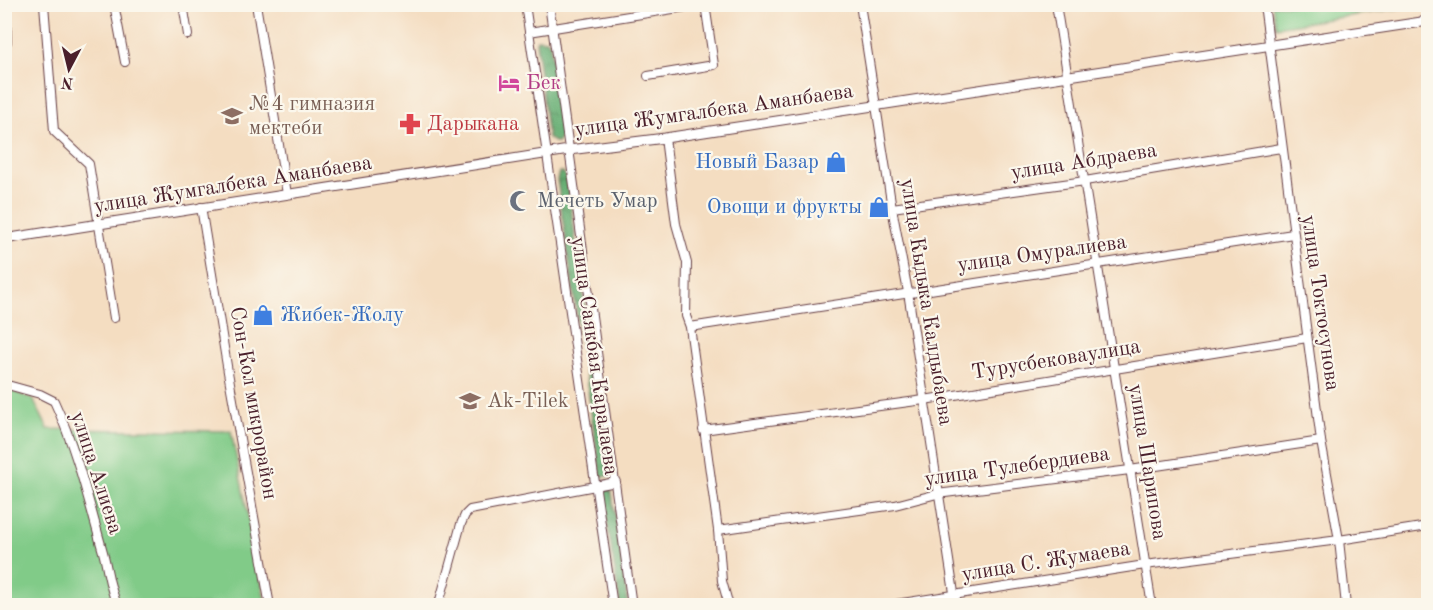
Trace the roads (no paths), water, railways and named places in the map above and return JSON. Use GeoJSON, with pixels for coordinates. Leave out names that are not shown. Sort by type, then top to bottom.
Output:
{"type":"FeatureCollection","features":[{"type":"Feature","properties":{"kind":"main road","name":"улица Жумгалбека Аманбаева"},"geometry":{"type":"LineString","coordinates":[[4,239],[569,150],[664,138],[1428,21]]}},
{"type":"Feature","properties":{"kind":"street"},"geometry":{"type":"LineString","coordinates":[[6,4],[7,42]]}},
{"type":"Feature","properties":{"kind":"street"},"geometry":{"type":"LineString","coordinates":[[44,4],[54,131],[89,164],[114,318]]}},
{"type":"Feature","properties":{"kind":"street"},"geometry":{"type":"LineString","coordinates":[[114,4],[125,62]]}},
{"type":"Feature","properties":{"kind":"street"},"geometry":{"type":"LineString","coordinates":[[183,4],[188,35]]}},
{"type":"Feature","properties":{"kind":"street"},"geometry":{"type":"LineString","coordinates":[[256,4],[287,194]]}},
{"type":"Feature","properties":{"kind":"street","name":"улица Саякбая Каралаева"},"geometry":{"type":"LineString","coordinates":[[525,4],[613,606]]}},
{"type":"Feature","properties":{"kind":"street","name":"улица Саякбая Каралаева"},"geometry":{"type":"LineString","coordinates":[[549,4],[632,606]]}},
{"type":"Feature","properties":{"kind":"street"},"geometry":{"type":"LineString","coordinates":[[529,32],[705,4],[714,65],[648,76]]}},
{"type":"Feature","properties":{"kind":"street","name":"улица Кыдыка Калдыбаева"},"geometry":{"type":"LineString","coordinates":[[860,4],[892,208],[908,292],[956,606]]}},
{"type":"Feature","properties":{"kind":"street","name":"улица Шарипова"},"geometry":{"type":"LineString","coordinates":[[1056,4],[1152,606]]}},
{"type":"Feature","properties":{"kind":"street","name":"улица Токтосунова"},"geometry":{"type":"LineString","coordinates":[[1264,4],[1281,148],[1321,441],[1339,540],[1346,606]]}},
{"type":"Feature","properties":{"kind":"street"},"geometry":{"type":"LineString","coordinates":[[664,138],[676,224],[687,263],[687,316],[718,531],[722,581],[729,606]]}},
{"type":"Feature","properties":{"kind":"street","name":"улица Абдраева"},"geometry":{"type":"LineString","coordinates":[[892,208],[1085,181],[1281,148]]}},
{"type":"Feature","properties":{"kind":"street","name":"Сон-Кол микрорайон"},"geometry":{"type":"LineString","coordinates":[[201,207],[270,606]]}},
{"type":"Feature","properties":{"kind":"street","name":"улица Омуралиева"},"geometry":{"type":"LineString","coordinates":[[690,327],[1293,234]]}},
{"type":"Feature","properties":{"kind":"street","name":"Турусбековаулица"},"geometry":{"type":"LineString","coordinates":[[703,430],[924,400],[1307,338]]}},
{"type":"Feature","properties":{"kind":"street","name":"улица Алиева"},"geometry":{"type":"LineString","coordinates":[[4,384],[40,394],[54,401],[76,462],[117,606]]}},
{"type":"Feature","properties":{"kind":"street","name":"улица Тулебердиева"},"geometry":{"type":"LineString","coordinates":[[718,531],[895,505],[938,494],[1130,470],[1321,441]]}},
{"type":"Feature","properties":{"kind":"street"},"geometry":{"type":"LineString","coordinates":[[440,606],[461,524],[470,510],[616,482]]}},
{"type":"Feature","properties":{"kind":"street","name":"улица С. Жумаева"},"geometry":{"type":"LineString","coordinates":[[883,606],[1145,565],[1428,526]]}},
{"type":"Feature","properties":{"kind":"place","name":"Бек"},"geometry":{"type":"Point","coordinates":[509,83]}},
{"type":"Feature","properties":{"kind":"place","name":"№4 гимназия мектеби"},"geometry":{"type":"Point","coordinates":[232,116]}},
{"type":"Feature","properties":{"kind":"place","name":"Дарыкана"},"geometry":{"type":"Point","coordinates":[410,124]}},
{"type":"Feature","properties":{"kind":"place","name":"Новый Базар"},"geometry":{"type":"Point","coordinates":[836,162]}},
{"type":"Feature","properties":{"kind":"place","name":"Мечеть Умар"},"geometry":{"type":"Point","coordinates":[520,201]}},
{"type":"Feature","properties":{"kind":"place","name":"Овощи и фрукты"},"geometry":{"type":"Point","coordinates":[879,207]}},
{"type":"Feature","properties":{"kind":"place","name":"Жибек-Жолу"},"geometry":{"type":"Point","coordinates":[263,315]}},
{"type":"Feature","properties":{"kind":"place","name":"Ak-Tilek"},"geometry":{"type":"Point","coordinates":[470,401]}}]}
